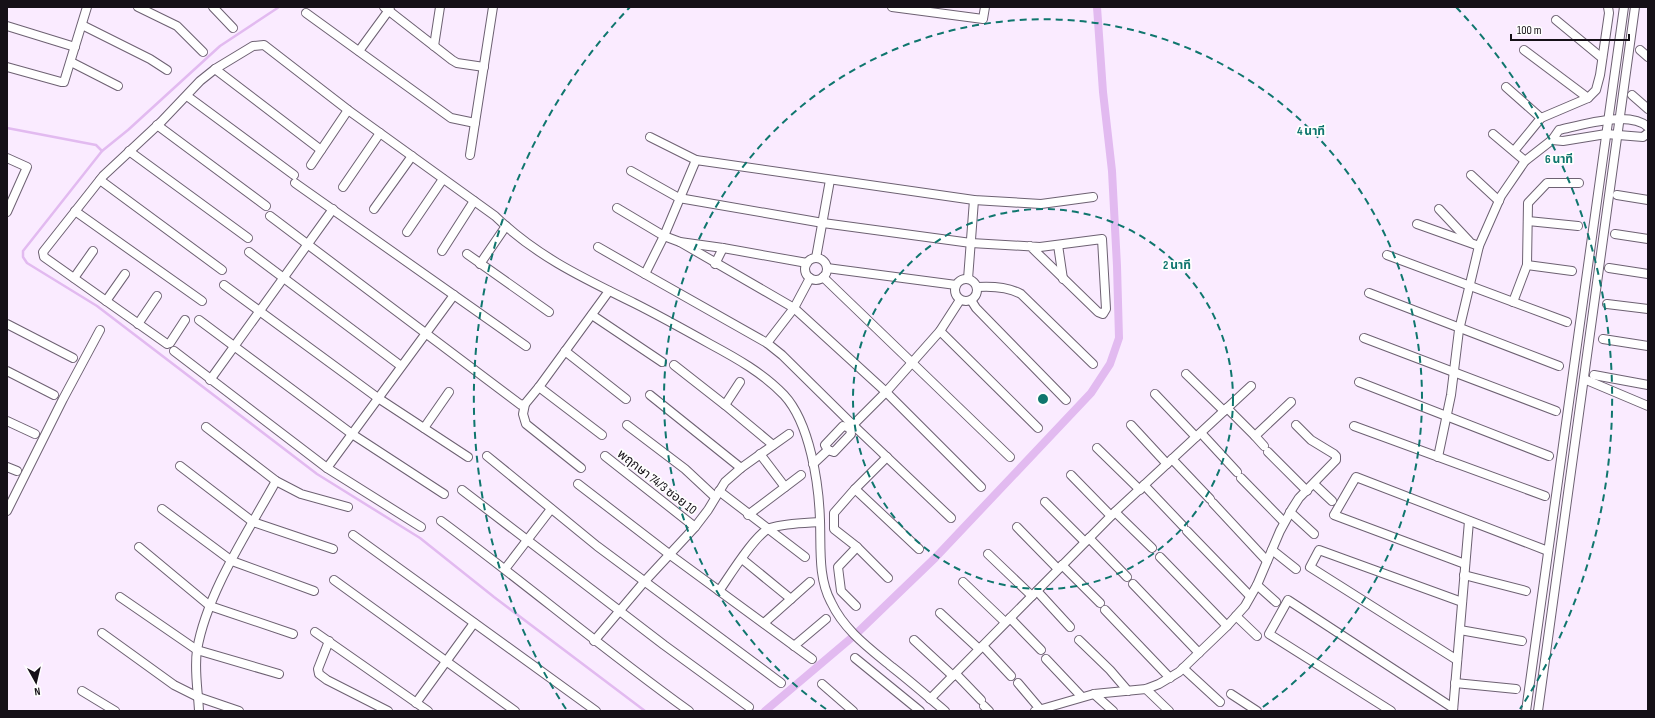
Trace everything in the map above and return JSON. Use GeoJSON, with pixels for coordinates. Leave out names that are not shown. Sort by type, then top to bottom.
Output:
{"type":"FeatureCollection","features":[{"type":"Feature","properties":{"kind":"street"},"geometry":{"type":"LineString","coordinates":[[7,67],[62,82],[66,80],[82,25],[85,7]]}},
{"type":"Feature","properties":{"kind":"street"},"geometry":{"type":"LineString","coordinates":[[138,7],[177,26],[203,52]]}},
{"type":"Feature","properties":{"kind":"street"},"geometry":{"type":"LineString","coordinates":[[213,7],[234,28]]}},
{"type":"Feature","properties":{"kind":"street"},"geometry":{"type":"LineString","coordinates":[[434,46],[440,7]]}},
{"type":"Feature","properties":{"kind":"street"},"geometry":{"type":"LineString","coordinates":[[470,155],[493,7]]}},
{"type":"Feature","properties":{"kind":"street"},"geometry":{"type":"LineString","coordinates":[[892,7],[924,9],[983,19],[985,7]]}},
{"type":"Feature","properties":{"kind":"street"},"geometry":{"type":"LineString","coordinates":[[1514,151],[1541,118],[1588,98],[1596,90],[1609,13],[1608,7]]}},
{"type":"Feature","properties":{"kind":"street"},"geometry":{"type":"LineString","coordinates":[[1526,711],[1624,7]]}},
{"type":"Feature","properties":{"kind":"street"},"geometry":{"type":"LineString","coordinates":[[1538,711],[1634,7]]}},
{"type":"Feature","properties":{"kind":"street"},"geometry":{"type":"LineString","coordinates":[[359,51],[388,8],[457,63],[484,67]]}},
{"type":"Feature","properties":{"kind":"street"},"geometry":{"type":"LineString","coordinates":[[306,13],[451,118],[475,123]]}},
{"type":"Feature","properties":{"kind":"street"},"geometry":{"type":"LineString","coordinates":[[1556,20],[1602,58]]}},
{"type":"Feature","properties":{"kind":"street"},"geometry":{"type":"LineString","coordinates":[[82,25],[150,59],[167,70]]}},
{"type":"Feature","properties":{"kind":"street"},"geometry":{"type":"LineString","coordinates":[[7,26],[76,47]]}},
{"type":"Feature","properties":{"kind":"street"},"geometry":{"type":"LineString","coordinates":[[185,320],[170,343],[167,344],[44,257],[42,252],[100,180],[187,96],[200,81],[215,69],[253,46],[264,46],[348,110],[495,216],[540,254],[609,291],[664,318],[735,358],[773,385],[784,396],[794,411],[809,446],[814,464],[818,491],[820,550],[826,591],[831,603],[846,626],[864,644],[944,711]]}},
{"type":"Feature","properties":{"kind":"street"},"geometry":{"type":"LineString","coordinates":[[1524,50],[1588,98]]}},
{"type":"Feature","properties":{"kind":"street"},"geometry":{"type":"LineString","coordinates":[[1640,50],[1648,57]]}},
{"type":"Feature","properties":{"kind":"street"},"geometry":{"type":"LineString","coordinates":[[71,62],[118,86]]}},
{"type":"Feature","properties":{"kind":"street"},"geometry":{"type":"LineString","coordinates":[[215,69],[322,150]]}},
{"type":"Feature","properties":{"kind":"street"},"geometry":{"type":"LineString","coordinates":[[1506,87],[1541,118]]}},
{"type":"Feature","properties":{"kind":"street"},"geometry":{"type":"LineString","coordinates":[[1632,95],[1648,109]]}},
{"type":"Feature","properties":{"kind":"street"},"geometry":{"type":"LineString","coordinates":[[187,96],[333,209],[526,346]]}},
{"type":"Feature","properties":{"kind":"street"},"geometry":{"type":"LineString","coordinates":[[311,165],[348,110]]}},
{"type":"Feature","properties":{"kind":"street"},"geometry":{"type":"LineString","coordinates":[[1438,457],[1447,416],[1460,328],[1470,286],[1475,244],[1499,201],[1525,160],[1552,140],[1559,130],[1608,119],[1619,119],[1643,123],[1648,127]]}},
{"type":"Feature","properties":{"kind":"street"},"geometry":{"type":"LineString","coordinates":[[157,125],[266,206]]}},
{"type":"Feature","properties":{"kind":"street"},"geometry":{"type":"LineString","coordinates":[[342,187],[380,133]]}},
{"type":"Feature","properties":{"kind":"street"},"geometry":{"type":"LineString","coordinates":[[1552,140],[1563,141],[1606,134],[1643,137],[1648,133]]}},
{"type":"Feature","properties":{"kind":"street"},"geometry":{"type":"LineString","coordinates":[[1493,134],[1525,160]]}},
{"type":"Feature","properties":{"kind":"street"},"geometry":{"type":"LineString","coordinates":[[650,137],[696,160],[974,200],[1041,204],[1093,197]]}},
{"type":"Feature","properties":{"kind":"street"},"geometry":{"type":"LineString","coordinates":[[129,152],[248,238]]}},
{"type":"Feature","properties":{"kind":"street"},"geometry":{"type":"LineString","coordinates":[[374,209],[412,156]]}},
{"type":"Feature","properties":{"kind":"street"},"geometry":{"type":"LineString","coordinates":[[7,158],[27,167],[9,200],[7,212]]}},
{"type":"Feature","properties":{"kind":"street"},"geometry":{"type":"LineString","coordinates":[[645,274],[664,236],[696,160]]}},
{"type":"Feature","properties":{"kind":"street"},"geometry":{"type":"LineString","coordinates":[[631,172],[679,198],[823,223],[971,243],[1030,246],[1040,247],[1102,239],[1106,309],[1103,314],[1098,312],[1063,280],[1030,246]]}},
{"type":"Feature","properties":{"kind":"street"},"geometry":{"type":"LineString","coordinates":[[1471,175],[1499,201]]}},
{"type":"Feature","properties":{"kind":"street"},"geometry":{"type":"LineString","coordinates":[[407,232],[443,179]]}},
{"type":"Feature","properties":{"kind":"street"},"geometry":{"type":"LineString","coordinates":[[100,180],[222,270]]}},
{"type":"Feature","properties":{"kind":"street"},"geometry":{"type":"LineString","coordinates":[[816,258],[830,180]]}},
{"type":"Feature","properties":{"kind":"street"},"geometry":{"type":"LineString","coordinates":[[1513,302],[1527,265],[1528,204],[1547,183],[1579,183]]}},
{"type":"Feature","properties":{"kind":"street"},"geometry":{"type":"LineString","coordinates":[[1617,196],[1648,200]]}},
{"type":"Feature","properties":{"kind":"street"},"geometry":{"type":"LineString","coordinates":[[968,279],[974,200]]}},
{"type":"Feature","properties":{"kind":"street"},"geometry":{"type":"LineString","coordinates":[[442,251],[474,201]]}},
{"type":"Feature","properties":{"kind":"street"},"geometry":{"type":"LineString","coordinates":[[617,208],[664,236],[680,242],[715,264],[794,308],[886,392],[981,487]]}},
{"type":"Feature","properties":{"kind":"street"},"geometry":{"type":"LineString","coordinates":[[210,380],[333,209]]}},
{"type":"Feature","properties":{"kind":"street"},"geometry":{"type":"LineString","coordinates":[[1440,209],[1475,244]]}},
{"type":"Feature","properties":{"kind":"street"},"geometry":{"type":"LineString","coordinates":[[75,211],[202,301]]}},
{"type":"Feature","properties":{"kind":"street"},"geometry":{"type":"LineString","coordinates":[[270,216],[521,405],[526,404]]}},
{"type":"Feature","properties":{"kind":"street"},"geometry":{"type":"LineString","coordinates":[[1528,221],[1578,226]]}},
{"type":"Feature","properties":{"kind":"street"},"geometry":{"type":"LineString","coordinates":[[1417,224],[1475,244]]}},
{"type":"Feature","properties":{"kind":"street"},"geometry":{"type":"LineString","coordinates":[[480,264],[506,226]]}},
{"type":"Feature","properties":{"kind":"street"},"geometry":{"type":"LineString","coordinates":[[1615,234],[1648,239]]}},
{"type":"Feature","properties":{"kind":"street"},"geometry":{"type":"LineString","coordinates":[[680,242],[807,263],[816,258],[822,260],[827,268]]}},
{"type":"Feature","properties":{"kind":"street"},"geometry":{"type":"LineString","coordinates":[[1058,245],[1063,280]]}},
{"type":"Feature","properties":{"kind":"street"},"geometry":{"type":"LineString","coordinates":[[598,247],[768,342],[852,427],[887,457],[951,518]]}},
{"type":"Feature","properties":{"kind":"street"},"geometry":{"type":"LineString","coordinates":[[715,264],[723,248]]}},
{"type":"Feature","properties":{"kind":"street"},"geometry":{"type":"LineString","coordinates":[[74,278],[93,251]]}},
{"type":"Feature","properties":{"kind":"street"},"geometry":{"type":"LineString","coordinates":[[249,252],[401,366]]}},
{"type":"Feature","properties":{"kind":"street"},"geometry":{"type":"LineString","coordinates":[[467,254],[549,312]]}},
{"type":"Feature","properties":{"kind":"street"},"geometry":{"type":"LineString","coordinates":[[1387,255],[1567,322]]}},
{"type":"Feature","properties":{"kind":"street"},"geometry":{"type":"LineString","coordinates":[[807,263],[805,270],[810,278],[817,280],[823,277],[827,268]]}},
{"type":"Feature","properties":{"kind":"street"},"geometry":{"type":"LineString","coordinates":[[1527,265],[1572,271]]}},
{"type":"Feature","properties":{"kind":"street"},"geometry":{"type":"LineString","coordinates":[[827,268],[956,285]]}},
{"type":"Feature","properties":{"kind":"street"},"geometry":{"type":"LineString","coordinates":[[1609,268],[1648,274]]}},
{"type":"Feature","properties":{"kind":"street"},"geometry":{"type":"LineString","coordinates":[[106,301],[125,274]]}},
{"type":"Feature","properties":{"kind":"street"},"geometry":{"type":"LineString","coordinates":[[823,277],[1010,458]]}},
{"type":"Feature","properties":{"kind":"street"},"geometry":{"type":"LineString","coordinates":[[768,342],[794,308],[810,278]]}},
{"type":"Feature","properties":{"kind":"street"},"geometry":{"type":"LineString","coordinates":[[968,279],[977,287],[976,296],[964,302],[960,300],[955,295],[954,291],[956,285],[961,280],[968,279]]}},
{"type":"Feature","properties":{"kind":"street"},"geometry":{"type":"LineString","coordinates":[[224,285],[378,398],[468,457]]}},
{"type":"Feature","properties":{"kind":"street"},"geometry":{"type":"LineString","coordinates":[[977,287],[1005,288],[1021,294],[1093,364]]}},
{"type":"Feature","properties":{"kind":"street"},"geometry":{"type":"LineString","coordinates":[[581,468],[526,424],[523,414],[526,404],[609,291]]}},
{"type":"Feature","properties":{"kind":"street"},"geometry":{"type":"LineString","coordinates":[[1584,292],[1595,293]]}},
{"type":"Feature","properties":{"kind":"street"},"geometry":{"type":"LineString","coordinates":[[1369,293],[1559,366]]}},
{"type":"Feature","properties":{"kind":"street"},"geometry":{"type":"LineString","coordinates":[[327,468],[454,295]]}},
{"type":"Feature","properties":{"kind":"street"},"geometry":{"type":"LineString","coordinates":[[138,324],[157,296]]}},
{"type":"Feature","properties":{"kind":"street"},"geometry":{"type":"LineString","coordinates":[[852,427],[912,364],[940,330],[960,300]]}},
{"type":"Feature","properties":{"kind":"street"},"geometry":{"type":"LineString","coordinates":[[970,300],[976,308],[1066,400]]}},
{"type":"Feature","properties":{"kind":"street"},"geometry":{"type":"LineString","coordinates":[[1608,304],[1648,309]]}},
{"type":"Feature","properties":{"kind":"street"},"geometry":{"type":"LineString","coordinates":[[592,315],[662,362]]}},
{"type":"Feature","properties":{"kind":"street"},"geometry":{"type":"LineString","coordinates":[[199,320],[352,434],[444,494]]}},
{"type":"Feature","properties":{"kind":"street"},"geometry":{"type":"LineString","coordinates":[[7,324],[73,358]]}},
{"type":"Feature","properties":{"kind":"street"},"geometry":{"type":"LineString","coordinates":[[7,511],[63,399],[100,330]]}},
{"type":"Feature","properties":{"kind":"street"},"geometry":{"type":"LineString","coordinates":[[940,330],[1038,428]]}},
{"type":"Feature","properties":{"kind":"street"},"geometry":{"type":"LineString","coordinates":[[1364,338],[1556,411]]}},
{"type":"Feature","properties":{"kind":"street"},"geometry":{"type":"LineString","coordinates":[[1603,340],[1648,346]]}},
{"type":"Feature","properties":{"kind":"street"},"geometry":{"type":"LineString","coordinates":[[174,351],[327,468],[421,528]]}},
{"type":"Feature","properties":{"kind":"street"},"geometry":{"type":"LineString","coordinates":[[565,351],[626,399]]}},
{"type":"Feature","properties":{"kind":"street"},"geometry":{"type":"LineString","coordinates":[[674,365],[773,445]]}},
{"type":"Feature","properties":{"kind":"street"},"geometry":{"type":"LineString","coordinates":[[7,371],[54,395]]}},
{"type":"Feature","properties":{"kind":"street"},"geometry":{"type":"LineString","coordinates":[[1186,374],[1255,436],[1307,491]]}},
{"type":"Feature","properties":{"kind":"street"},"geometry":{"type":"LineString","coordinates":[[1594,375],[1648,385]]}},
{"type":"Feature","properties":{"kind":"street"},"geometry":{"type":"LineString","coordinates":[[1584,379],[1648,406]]}},
{"type":"Feature","properties":{"kind":"street"},"geometry":{"type":"LineString","coordinates":[[725,405],[740,382]]}},
{"type":"Feature","properties":{"kind":"street"},"geometry":{"type":"LineString","coordinates":[[1359,382],[1549,456]]}},
{"type":"Feature","properties":{"kind":"street"},"geometry":{"type":"LineString","coordinates":[[930,699],[1113,514],[1251,386]]}},
{"type":"Feature","properties":{"kind":"street"},"geometry":{"type":"LineString","coordinates":[[539,387],[602,434]]}},
{"type":"Feature","properties":{"kind":"street"},"geometry":{"type":"LineString","coordinates":[[424,428],[449,392]]}},
{"type":"Feature","properties":{"kind":"street"},"geometry":{"type":"LineString","coordinates":[[1155,394],[1239,475],[1284,522]]}},
{"type":"Feature","properties":{"kind":"street"},"geometry":{"type":"LineString","coordinates":[[650,395],[741,468]]}},
{"type":"Feature","properties":{"kind":"street"},"geometry":{"type":"LineString","coordinates":[[1255,436],[1291,402]]}},
{"type":"Feature","properties":{"kind":"street"},"geometry":{"type":"LineString","coordinates":[[7,421],[35,434]]}},
{"type":"Feature","properties":{"kind":"street"},"geometry":{"type":"LineString","coordinates":[[627,425],[717,494],[769,529],[805,557]]}},
{"type":"Feature","properties":{"kind":"street"},"geometry":{"type":"LineString","coordinates":[[1018,683],[1038,710],[1054,708],[1082,696],[1146,689],[1170,678],[1183,668],[1236,616],[1257,585],[1284,522],[1290,512],[1336,460],[1336,456],[1311,440],[1296,425]]}},
{"type":"Feature","properties":{"kind":"street"},"geometry":{"type":"LineString","coordinates":[[814,464],[828,450],[825,445],[844,426],[852,427]]}},
{"type":"Feature","properties":{"kind":"street"},"geometry":{"type":"LineString","coordinates":[[1131,426],[1211,501],[1268,561]]}},
{"type":"Feature","properties":{"kind":"street"},"geometry":{"type":"LineString","coordinates":[[1354,426],[1545,496]]}},
{"type":"Feature","properties":{"kind":"street"},"geometry":{"type":"LineString","coordinates":[[206,427],[276,481],[301,494],[348,507]]}},
{"type":"Feature","properties":{"kind":"street"},"geometry":{"type":"LineString","coordinates":[[594,641],[644,582],[695,527],[708,510],[725,482],[741,468],[789,434]]}},
{"type":"Feature","properties":{"kind":"street"},"geometry":{"type":"LineString","coordinates":[[1096,448],[1185,528],[1250,596]]}},
{"type":"Feature","properties":{"kind":"street"},"geometry":{"type":"LineString","coordinates":[[760,454],[785,487]]}},
{"type":"Feature","properties":{"kind":"street"},"geometry":{"type":"LineString","coordinates":[[487,456],[551,509],[644,582],[781,683]]}},
{"type":"Feature","properties":{"kind":"street","name":"พฤกษา 74/3 ซอย 10"},"geometry":{"type":"LineString","coordinates":[[605,456],[695,527]]}},
{"type":"Feature","properties":{"kind":"street"},"geometry":{"type":"LineString","coordinates":[[887,457],[855,489],[834,513],[834,529],[857,547],[888,578]]}},
{"type":"Feature","properties":{"kind":"street"},"geometry":{"type":"LineString","coordinates":[[180,466],[253,522],[332,549]]}},
{"type":"Feature","properties":{"kind":"street"},"geometry":{"type":"LineString","coordinates":[[7,467],[17,471]]}},
{"type":"Feature","properties":{"kind":"street"},"geometry":{"type":"LineString","coordinates":[[748,515],[801,475]]}},
{"type":"Feature","properties":{"kind":"street"},"geometry":{"type":"LineString","coordinates":[[1071,476],[1152,548]]}},
{"type":"Feature","properties":{"kind":"street"},"geometry":{"type":"LineString","coordinates":[[1465,564],[1334,515],[1356,477],[1548,551]]}},
{"type":"Feature","properties":{"kind":"street"},"geometry":{"type":"LineString","coordinates":[[199,711],[195,674],[197,650],[205,619],[216,591],[238,546],[276,481]]}},
{"type":"Feature","properties":{"kind":"street"},"geometry":{"type":"LineString","coordinates":[[578,484],[669,554],[812,659]]}},
{"type":"Feature","properties":{"kind":"street"},"geometry":{"type":"LineString","coordinates":[[1314,484],[1332,501]]}},
{"type":"Feature","properties":{"kind":"street"},"geometry":{"type":"LineString","coordinates":[[855,489],[919,549]]}},
{"type":"Feature","properties":{"kind":"street"},"geometry":{"type":"LineString","coordinates":[[462,490],[664,645],[750,707]]}},
{"type":"Feature","properties":{"kind":"street"},"geometry":{"type":"LineString","coordinates":[[1045,502],[1127,577]]}},
{"type":"Feature","properties":{"kind":"street"},"geometry":{"type":"LineString","coordinates":[[162,509],[232,561],[314,591]]}},
{"type":"Feature","properties":{"kind":"street"},"geometry":{"type":"LineString","coordinates":[[505,569],[551,509]]}},
{"type":"Feature","properties":{"kind":"street"},"geometry":{"type":"LineString","coordinates":[[1290,512],[1314,534]]}},
{"type":"Feature","properties":{"kind":"street"},"geometry":{"type":"LineString","coordinates":[[441,521],[505,569],[594,641],[689,711]]}},
{"type":"Feature","properties":{"kind":"street"},"geometry":{"type":"LineString","coordinates":[[1391,711],[1269,634],[1288,600],[1453,710],[1469,521]]}},
{"type":"Feature","properties":{"kind":"street"},"geometry":{"type":"LineString","coordinates":[[719,591],[758,537],[769,529],[781,526],[820,522]]}},
{"type":"Feature","properties":{"kind":"street"},"geometry":{"type":"LineString","coordinates":[[1017,527],[1100,603]]}},
{"type":"Feature","properties":{"kind":"street"},"geometry":{"type":"LineString","coordinates":[[353,535],[596,711]]}},
{"type":"Feature","properties":{"kind":"street"},"geometry":{"type":"LineString","coordinates":[[856,606],[841,591],[838,567],[857,547]]}},
{"type":"Feature","properties":{"kind":"street"},"geometry":{"type":"LineString","coordinates":[[139,548],[210,606],[293,634]]}},
{"type":"Feature","properties":{"kind":"street"},"geometry":{"type":"LineString","coordinates":[[1272,550],[1296,569]]}},
{"type":"Feature","properties":{"kind":"street"},"geometry":{"type":"LineString","coordinates":[[1457,660],[1310,567],[1319,550],[1462,602]]}},
{"type":"Feature","properties":{"kind":"street"},"geometry":{"type":"LineString","coordinates":[[988,554],[1034,593],[1070,627]]}},
{"type":"Feature","properties":{"kind":"street"},"geometry":{"type":"LineString","coordinates":[[1160,557],[1227,626]]}},
{"type":"Feature","properties":{"kind":"street"},"geometry":{"type":"LineString","coordinates":[[742,559],[791,599]]}},
{"type":"Feature","properties":{"kind":"street"},"geometry":{"type":"LineString","coordinates":[[1464,576],[1526,591]]}},
{"type":"Feature","properties":{"kind":"street"},"geometry":{"type":"LineString","coordinates":[[334,580],[515,711]]}},
{"type":"Feature","properties":{"kind":"street"},"geometry":{"type":"LineString","coordinates":[[764,623],[810,582]]}},
{"type":"Feature","properties":{"kind":"street"},"geometry":{"type":"LineString","coordinates":[[963,582],[1041,650]]}},
{"type":"Feature","properties":{"kind":"street"},"geometry":{"type":"LineString","coordinates":[[1133,584],[1199,653]]}},
{"type":"Feature","properties":{"kind":"street"},"geometry":{"type":"LineString","coordinates":[[1257,585],[1276,602]]}},
{"type":"Feature","properties":{"kind":"street"},"geometry":{"type":"LineString","coordinates":[[120,597],[197,650],[279,674]]}},
{"type":"Feature","properties":{"kind":"street"},"geometry":{"type":"LineString","coordinates":[[1105,610],[1170,678]]}},
{"type":"Feature","properties":{"kind":"street"},"geometry":{"type":"LineString","coordinates":[[940,613],[1011,676]]}},
{"type":"Feature","properties":{"kind":"street"},"geometry":{"type":"LineString","coordinates":[[1236,616],[1257,636]]}},
{"type":"Feature","properties":{"kind":"street"},"geometry":{"type":"LineString","coordinates":[[794,646],[826,619]]}},
{"type":"Feature","properties":{"kind":"street"},"geometry":{"type":"LineString","coordinates":[[416,703],[474,623]]}},
{"type":"Feature","properties":{"kind":"street"},"geometry":{"type":"LineString","coordinates":[[1460,630],[1522,641]]}},
{"type":"Feature","properties":{"kind":"street"},"geometry":{"type":"LineString","coordinates":[[315,632],[428,711]]}},
{"type":"Feature","properties":{"kind":"street"},"geometry":{"type":"LineString","coordinates":[[102,634],[174,685],[198,697],[239,711]]}},
{"type":"Feature","properties":{"kind":"street"},"geometry":{"type":"LineString","coordinates":[[914,640],[954,675],[985,706]]}},
{"type":"Feature","properties":{"kind":"street"},"geometry":{"type":"LineString","coordinates":[[1079,640],[1110,670],[1128,691]]}},
{"type":"Feature","properties":{"kind":"street"},"geometry":{"type":"LineString","coordinates":[[329,641],[318,669],[319,674],[327,680],[388,711]]}},
{"type":"Feature","properties":{"kind":"street"},"geometry":{"type":"LineString","coordinates":[[855,658],[920,711]]}},
{"type":"Feature","properties":{"kind":"street"},"geometry":{"type":"LineString","coordinates":[[1046,659],[1082,696]]}},
{"type":"Feature","properties":{"kind":"street"},"geometry":{"type":"LineString","coordinates":[[1183,668],[1220,702]]}},
{"type":"Feature","properties":{"kind":"street"},"geometry":{"type":"LineString","coordinates":[[1455,683],[1516,689]]}},
{"type":"Feature","properties":{"kind":"street"},"geometry":{"type":"LineString","coordinates":[[822,684],[853,711]]}},
{"type":"Feature","properties":{"kind":"street"},"geometry":{"type":"LineString","coordinates":[[1146,689],[1169,711]]}},
{"type":"Feature","properties":{"kind":"street"},"geometry":{"type":"LineString","coordinates":[[82,690],[115,711]]}},
{"type":"Feature","properties":{"kind":"street"},"geometry":{"type":"LineString","coordinates":[[1094,694],[1113,711]]}},
{"type":"Feature","properties":{"kind":"street"},"geometry":{"type":"LineString","coordinates":[[1231,694],[1256,711]]}},
{"type":"Feature","properties":{"kind":"waterway"},"geometry":{"type":"LineString","coordinates":[[279,7],[220,46],[128,130],[102,151],[23,251],[23,257],[27,263],[97,306],[317,474],[420,538],[494,597],[645,711]]}},
{"type":"Feature","properties":{"kind":"waterway"},"geometry":{"type":"LineString","coordinates":[[765,711],[856,634],[935,558],[1091,393],[1110,364],[1119,338],[1117,266],[1112,171],[1103,92],[1097,7]]}},
{"type":"Feature","properties":{"kind":"waterway"},"geometry":{"type":"LineString","coordinates":[[7,128],[96,145],[102,151]]}}]}
